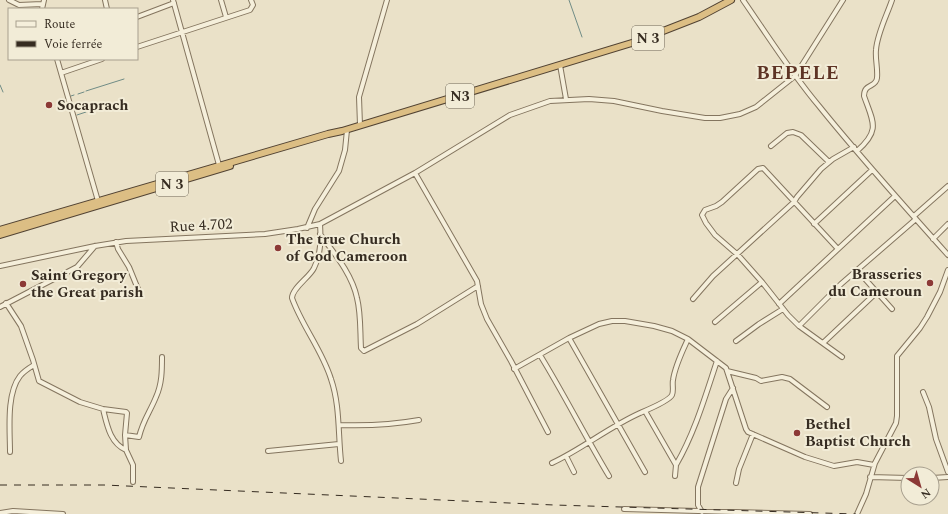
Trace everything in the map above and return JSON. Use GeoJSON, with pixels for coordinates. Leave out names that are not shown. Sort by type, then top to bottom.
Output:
{"type":"FeatureCollection","features":[{"type":"Feature","properties":{"kind":"highway","name":"N 3"},"geometry":{"type":"LineString","coordinates":[[560,65],[635,42],[667,30],[724,2],[732,0]]}},
{"type":"Feature","properties":{"kind":"highway","name":"N3"},"geometry":{"type":"LineString","coordinates":[[360,126],[560,65]]}},
{"type":"Feature","properties":{"kind":"highway","name":"N 3"},"geometry":{"type":"LineString","coordinates":[[0,235],[98,201],[186,178],[218,165],[360,126]]}},
{"type":"Feature","properties":{"kind":"highway","name":"N 3"},"geometry":{"type":"LineString","coordinates":[[0,230],[32,223],[338,135],[345,130]]}},
{"type":"Feature","properties":{"kind":"street"},"geometry":{"type":"LineString","coordinates":[[9,0],[19,5],[43,4]]}},
{"type":"Feature","properties":{"kind":"street"},"geometry":{"type":"LineString","coordinates":[[221,0],[226,17]]}},
{"type":"Feature","properties":{"kind":"street"},"geometry":{"type":"LineString","coordinates":[[138,47],[250,10],[253,5],[251,0]]}},
{"type":"Feature","properties":{"kind":"street"},"geometry":{"type":"LineString","coordinates":[[360,126],[359,97],[387,0]]}},
{"type":"Feature","properties":{"kind":"street"},"geometry":{"type":"LineString","coordinates":[[743,0],[795,76],[818,106],[872,170],[948,255]]}},
{"type":"Feature","properties":{"kind":"street"},"geometry":{"type":"LineString","coordinates":[[795,76],[843,0]]}},
{"type":"Feature","properties":{"kind":"street"},"geometry":{"type":"LineString","coordinates":[[857,151],[873,133],[874,125],[864,96],[864,91],[866,87],[874,84],[877,79],[876,50],[878,39],[892,0]]}},
{"type":"Feature","properties":{"kind":"street"},"geometry":{"type":"LineString","coordinates":[[138,17],[173,2],[218,165]]}},
{"type":"Feature","properties":{"kind":"street"},"geometry":{"type":"LineString","coordinates":[[56,60],[98,201]]}},
{"type":"Feature","properties":{"kind":"street"},"geometry":{"type":"LineString","coordinates":[[61,73],[99,60]]}},
{"type":"Feature","properties":{"kind":"street"},"geometry":{"type":"LineString","coordinates":[[560,65],[566,99]]}},
{"type":"Feature","properties":{"kind":"street","name":"Rue 4.702"},"geometry":{"type":"LineString","coordinates":[[0,266],[116,242],[182,237],[265,234],[307,228],[320,224],[415,173],[510,115],[550,100],[589,98],[614,101],[684,115],[705,118],[720,118],[740,114],[756,106],[795,76]]}},
{"type":"Feature","properties":{"kind":"street"},"geometry":{"type":"LineString","coordinates":[[307,228],[315,209],[339,171],[345,150],[345,130]]}},
{"type":"Feature","properties":{"kind":"street"},"geometry":{"type":"LineString","coordinates":[[771,146],[788,133],[793,132],[800,135],[828,162]]}},
{"type":"Feature","properties":{"kind":"street"},"geometry":{"type":"LineString","coordinates":[[693,299],[713,276],[738,255],[794,202],[828,162],[854,147]]}},
{"type":"Feature","properties":{"kind":"street"},"geometry":{"type":"LineString","coordinates":[[838,249],[763,168],[760,168],[737,187],[722,202],[705,210],[702,215],[706,223],[716,235],[738,255],[762,282],[783,310],[799,326],[842,357]]}},
{"type":"Feature","properties":{"kind":"street"},"geometry":{"type":"LineString","coordinates":[[814,224],[872,170]]}},
{"type":"Feature","properties":{"kind":"street"},"geometry":{"type":"LineString","coordinates":[[415,173],[477,281],[481,304],[487,319],[548,432]]}},
{"type":"Feature","properties":{"kind":"street"},"geometry":{"type":"LineString","coordinates":[[799,326],[948,186]]}},
{"type":"Feature","properties":{"kind":"street"},"geometry":{"type":"LineString","coordinates":[[779,304],[895,196]]}},
{"type":"Feature","properties":{"kind":"street"},"geometry":{"type":"LineString","coordinates":[[320,224],[321,244],[318,259],[314,269],[294,292],[292,298],[318,348],[331,379],[339,425],[339,444],[342,461]]}},
{"type":"Feature","properties":{"kind":"street"},"geometry":{"type":"LineString","coordinates":[[933,239],[948,224]]}},
{"type":"Feature","properties":{"kind":"street"},"geometry":{"type":"LineString","coordinates":[[320,234],[341,263],[354,288],[360,320],[361,348],[364,351],[417,324],[478,286]]}},
{"type":"Feature","properties":{"kind":"street"},"geometry":{"type":"LineString","coordinates":[[116,242],[118,249],[129,266],[140,294]]}},
{"type":"Feature","properties":{"kind":"street"},"geometry":{"type":"LineString","coordinates":[[0,307],[77,267],[95,246]]}},
{"type":"Feature","properties":{"kind":"street"},"geometry":{"type":"LineString","coordinates":[[857,270],[892,309]]}},
{"type":"Feature","properties":{"kind":"street"},"geometry":{"type":"LineString","coordinates":[[857,514],[866,494],[874,465],[893,429],[897,416],[897,356],[927,317],[940,292],[948,270]]}},
{"type":"Feature","properties":{"kind":"street"},"geometry":{"type":"LineString","coordinates":[[716,322],[762,282]]}},
{"type":"Feature","properties":{"kind":"street"},"geometry":{"type":"LineString","coordinates":[[823,343],[877,292]]}},
{"type":"Feature","properties":{"kind":"street"},"geometry":{"type":"LineString","coordinates":[[6,303],[21,326],[38,380],[40,382],[80,402],[103,409],[127,413],[125,435],[126,450],[133,465],[132,482]]}},
{"type":"Feature","properties":{"kind":"street"},"geometry":{"type":"LineString","coordinates":[[736,341],[759,324],[783,310]]}},
{"type":"Feature","properties":{"kind":"street"},"geometry":{"type":"LineString","coordinates":[[514,369],[569,338],[599,324],[612,321],[625,321],[654,326],[672,331],[688,339],[726,368],[746,430],[805,457],[834,466],[857,462],[874,465]]}},
{"type":"Feature","properties":{"kind":"street"},"geometry":{"type":"LineString","coordinates":[[569,338],[645,472]]}},
{"type":"Feature","properties":{"kind":"street"},"geometry":{"type":"LineString","coordinates":[[552,463],[618,424],[664,402],[672,395],[673,380],[688,339]]}},
{"type":"Feature","properties":{"kind":"street"},"geometry":{"type":"LineString","coordinates":[[540,355],[609,476]]}},
{"type":"Feature","properties":{"kind":"street"},"geometry":{"type":"LineString","coordinates":[[125,435],[139,437],[144,420],[152,407],[159,388],[162,370],[162,357]]}},
{"type":"Feature","properties":{"kind":"street"},"geometry":{"type":"LineString","coordinates":[[675,476],[676,465],[688,445],[717,361]]}},
{"type":"Feature","properties":{"kind":"street"},"geometry":{"type":"LineString","coordinates":[[10,452],[11,402],[13,391],[20,376],[34,365]]}},
{"type":"Feature","properties":{"kind":"street"},"geometry":{"type":"LineString","coordinates":[[727,371],[756,378],[760,381],[782,377],[790,379],[826,407]]}},
{"type":"Feature","properties":{"kind":"street"},"geometry":{"type":"LineString","coordinates":[[702,513],[698,505],[698,487],[726,399],[733,388]]}},
{"type":"Feature","properties":{"kind":"street"},"geometry":{"type":"LineString","coordinates":[[923,392],[929,407],[936,439],[948,472]]}},
{"type":"Feature","properties":{"kind":"street"},"geometry":{"type":"LineString","coordinates":[[103,409],[111,436],[117,445],[126,450]]}},
{"type":"Feature","properties":{"kind":"street"},"geometry":{"type":"LineString","coordinates":[[645,411],[676,465]]}},
{"type":"Feature","properties":{"kind":"street"},"geometry":{"type":"LineString","coordinates":[[339,425],[372,426],[419,420]]}},
{"type":"Feature","properties":{"kind":"street"},"geometry":{"type":"LineString","coordinates":[[736,484],[738,469],[753,434]]}},
{"type":"Feature","properties":{"kind":"street"},"geometry":{"type":"LineString","coordinates":[[268,451],[339,444]]}},
{"type":"Feature","properties":{"kind":"street"},"geometry":{"type":"LineString","coordinates":[[566,456],[574,472]]}},
{"type":"Feature","properties":{"kind":"street"},"geometry":{"type":"LineString","coordinates":[[870,477],[900,478]]}},
{"type":"Feature","properties":{"kind":"street"},"geometry":{"type":"LineString","coordinates":[[624,509],[702,513],[810,514]]}},
{"type":"Feature","properties":{"kind":"street"},"geometry":{"type":"LineString","coordinates":[[0,513],[13,511],[63,514]]}},
{"type":"Feature","properties":{"kind":"waterway"},"geometry":{"type":"LineString","coordinates":[[569,0],[582,37]]}},
{"type":"Feature","properties":{"kind":"waterway"},"geometry":{"type":"LineString","coordinates":[[86,91],[124,79]]}},
{"type":"Feature","properties":{"kind":"waterway"},"geometry":{"type":"LineString","coordinates":[[0,85],[3,92]]}},
{"type":"Feature","properties":{"kind":"waterway"},"geometry":{"type":"LineString","coordinates":[[78,94],[84,92]]}},
{"type":"Feature","properties":{"kind":"waterway"},"geometry":{"type":"LineString","coordinates":[[91,109],[97,108]]}},
{"type":"Feature","properties":{"kind":"waterway"},"geometry":{"type":"LineString","coordinates":[[77,115],[86,112]]}},
{"type":"Feature","properties":{"kind":"railway"},"geometry":{"type":"LineString","coordinates":[[0,485],[104,485],[554,505],[856,514]]}},
{"type":"Feature","properties":{"kind":"place","name":"Socaprach"},"geometry":{"type":"Point","coordinates":[49,105]}},
{"type":"Feature","properties":{"kind":"place","name":"The true Church of God Cameroon"},"geometry":{"type":"Point","coordinates":[278,248]}},
{"type":"Feature","properties":{"kind":"place","name":"Brasseries du Cameroun"},"geometry":{"type":"Point","coordinates":[930,283]}},
{"type":"Feature","properties":{"kind":"place","name":"Saint Gregory the Great parish"},"geometry":{"type":"Point","coordinates":[23,284]}},
{"type":"Feature","properties":{"kind":"place","name":"Bethel Baptist Church"},"geometry":{"type":"Point","coordinates":[797,433]}},
{"type":"Feature","properties":{"kind":"district","name":"BEPELE"},"geometry":{"type":"Point","coordinates":[798,72]}}]}
